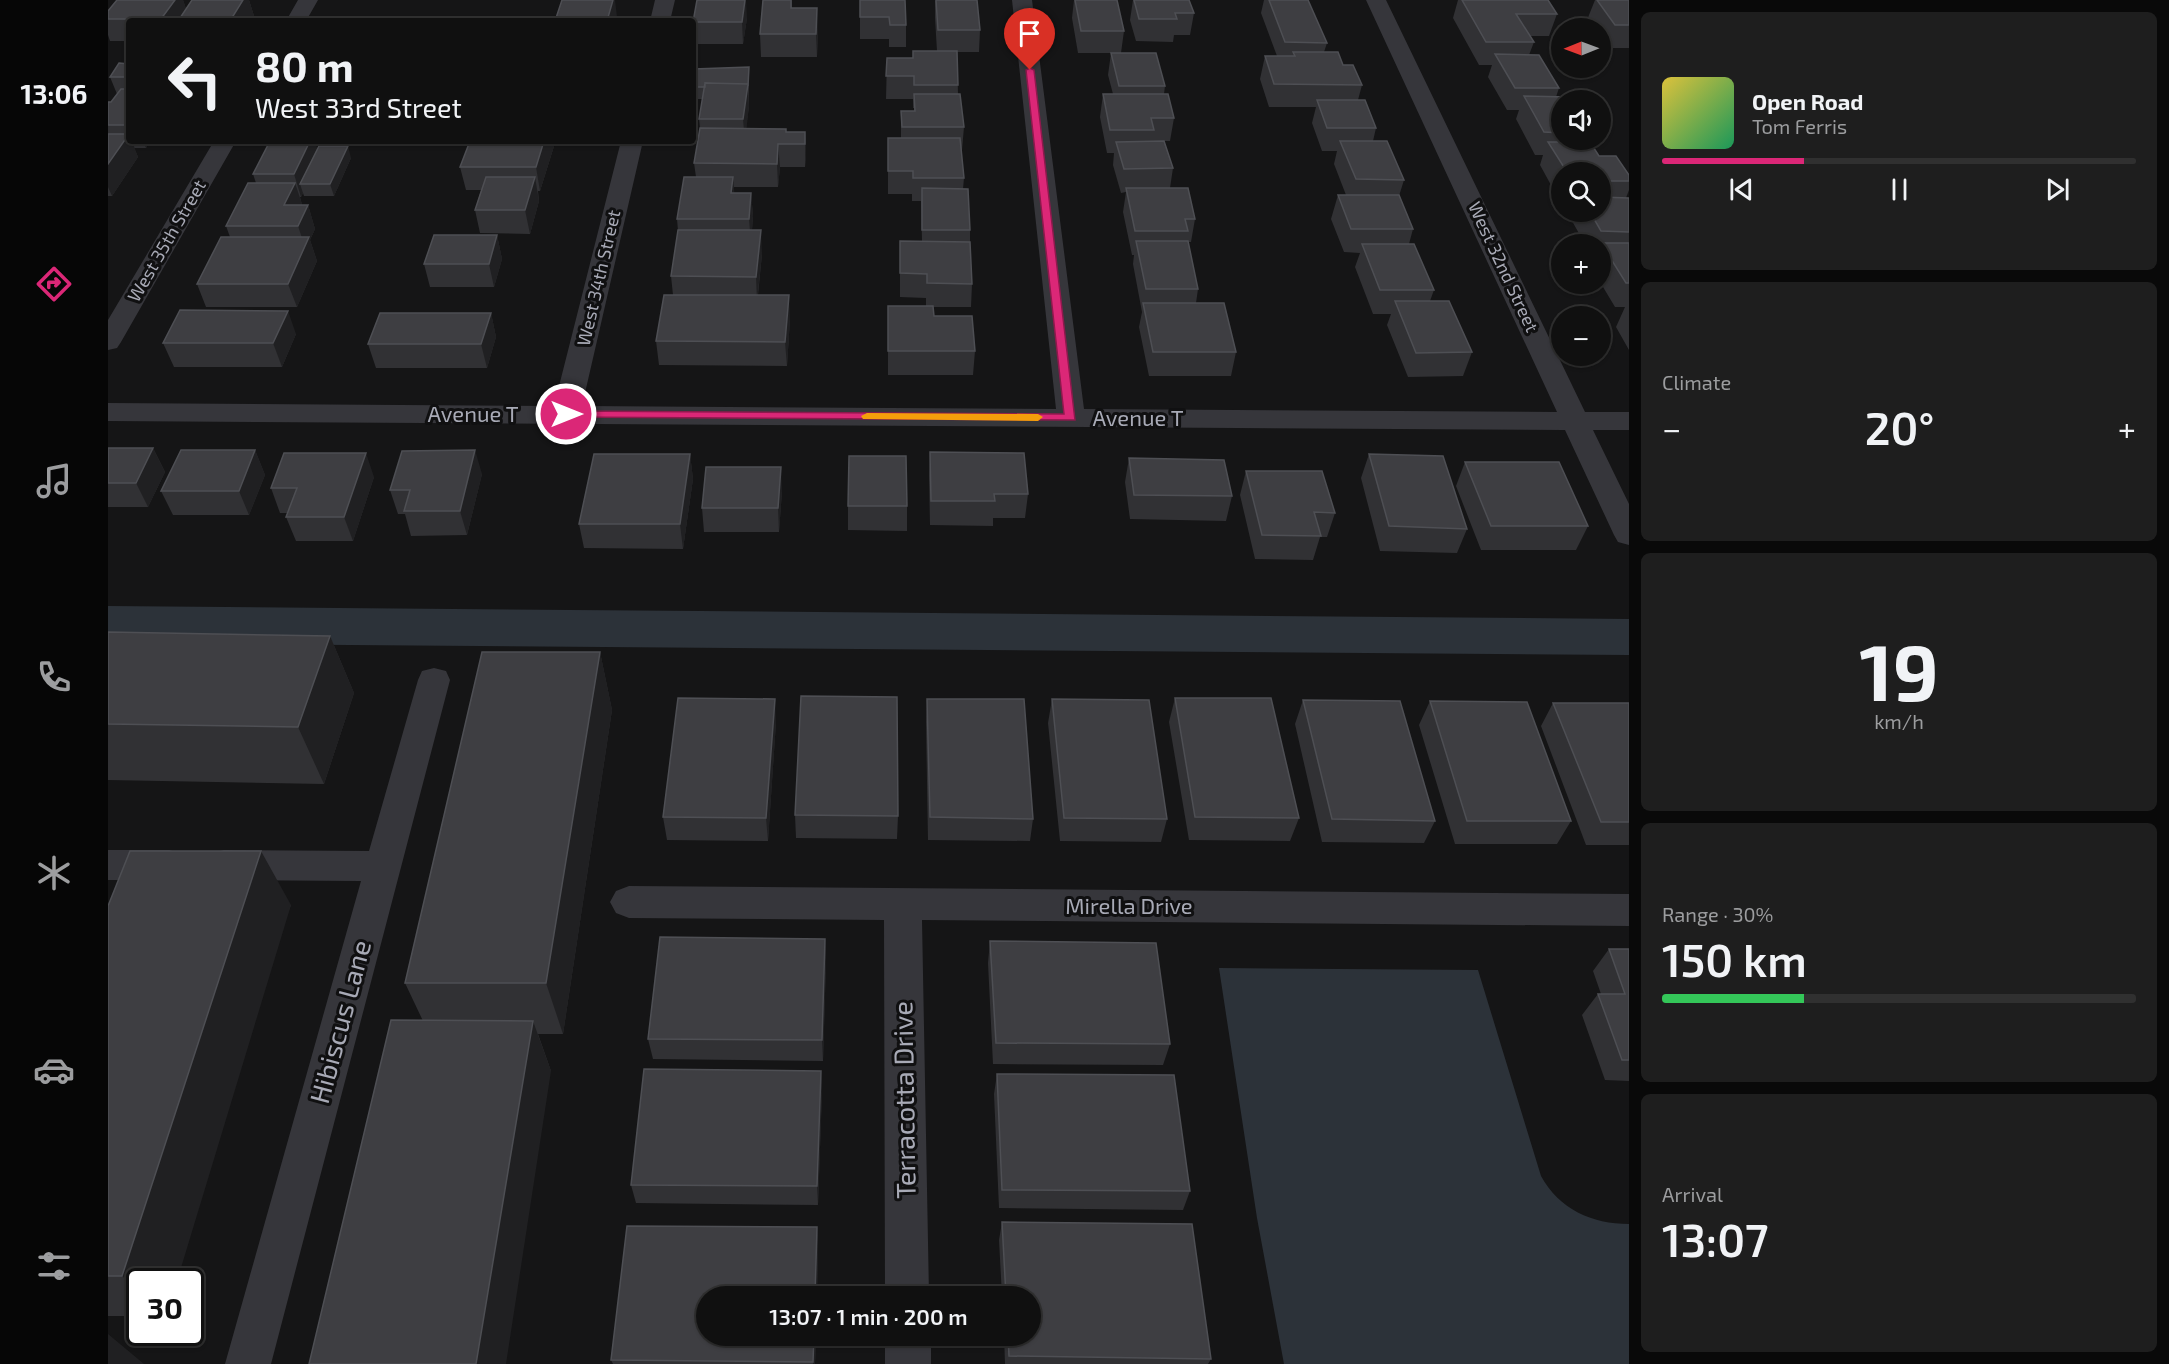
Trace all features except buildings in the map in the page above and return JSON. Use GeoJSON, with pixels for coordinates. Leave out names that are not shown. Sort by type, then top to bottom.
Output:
{"type":"FeatureCollection","features":[{"type":"Feature","properties":{"kind":"street"},"geometry":{"type":"LineString","coordinates":[[298,18],[308,0]]}},
{"type":"Feature","properties":{"kind":"street"},"geometry":{"type":"LineString","coordinates":[[661,18],[665,0]]}},
{"type":"Feature","properties":{"kind":"street"},"geometry":{"type":"LineString","coordinates":[[1022,0],[1071,418]]}},
{"type":"Feature","properties":{"kind":"street","name":"West 32nd Street"},"geometry":{"type":"LineString","coordinates":[[1376,0],[1629,535]]}},
{"type":"Feature","properties":{"kind":"street","name":"West 35th Street"},"geometry":{"type":"LineString","coordinates":[[108,342],[223,144]]}},
{"type":"Feature","properties":{"kind":"street","name":"West 34th Street"},"geometry":{"type":"LineString","coordinates":[[566,414],[631,144]]}},
{"type":"Feature","properties":{"kind":"street","name":"Avenue T"},"geometry":{"type":"LineString","coordinates":[[108,412],[1629,421]]}},
{"type":"Feature","properties":{"kind":"street","name":"Hibiscus Lane"},"geometry":{"type":"LineString","coordinates":[[248,1364],[434,680]]}},
{"type":"Feature","properties":{"kind":"street"},"geometry":{"type":"LineString","coordinates":[[108,865],[384,866]]}},
{"type":"Feature","properties":{"kind":"street","name":"Mirella Drive"},"geometry":{"type":"LineString","coordinates":[[629,902],[1629,910]]}},
{"type":"Feature","properties":{"kind":"street","name":"Terracotta Drive"},"geometry":{"type":"LineString","coordinates":[[903,904],[908,1286]]}},
{"type":"Feature","properties":{"kind":"street"},"geometry":{"type":"LineString","coordinates":[[908,1346],[908,1364]]}},
{"type":"Feature","properties":{"kind":"shaded area"},"geometry":{"type":"Polygon","coordinates":[[[108,606],[1629,619],[1629,655],[108,643],[108,606]]]}},
{"type":"Feature","properties":{"kind":"shaded area"},"geometry":{"type":"Polygon","coordinates":[[[1219,968],[1478,970],[1541,1176],[1548,1188],[1567,1206],[1590,1218],[1629,1224],[1629,1364],[1284,1364],[1257,1218],[1219,968]]]}},
{"type":"Feature","properties":{"kind":"slow traffic"},"geometry":{"type":"LineString","coordinates":[[867,416],[1038,417]]}},
{"type":"Feature","properties":{"kind":"route"},"geometry":{"type":"LineString","coordinates":[[566,414],[1071,418],[1030,70]]}}]}
